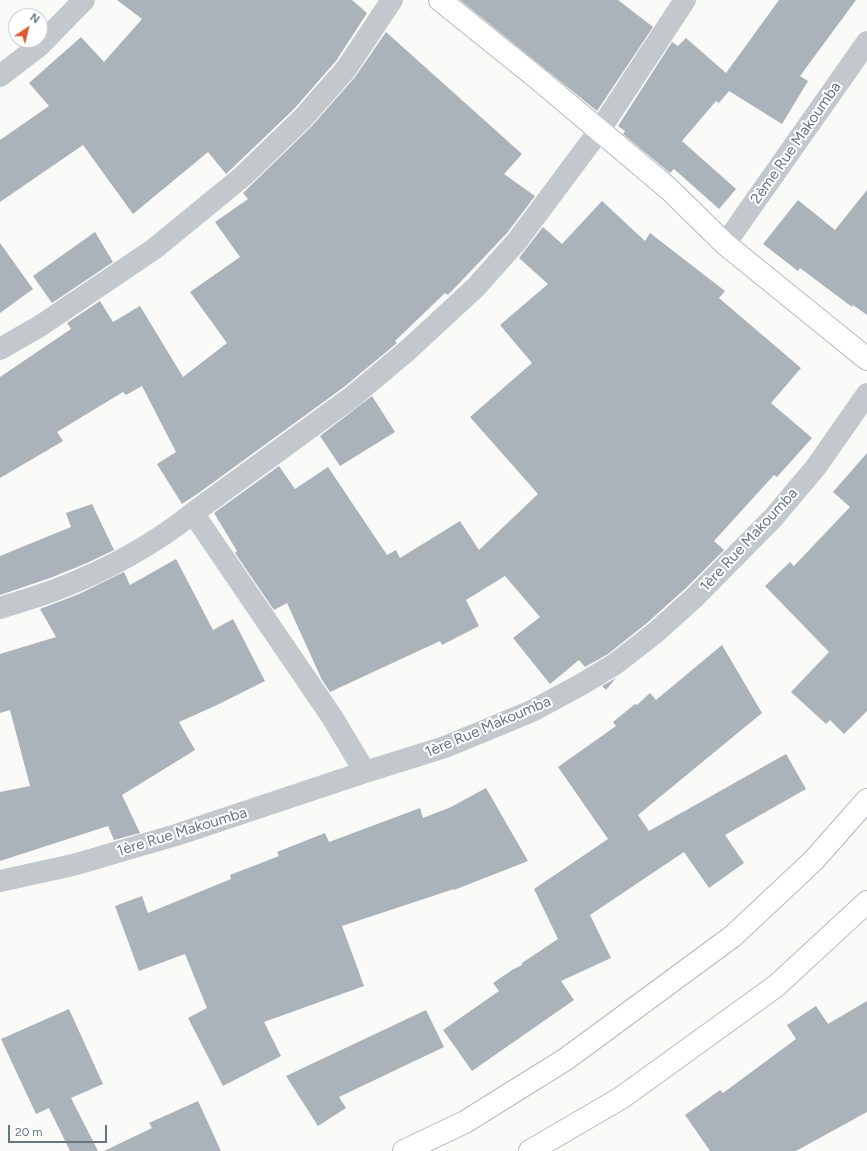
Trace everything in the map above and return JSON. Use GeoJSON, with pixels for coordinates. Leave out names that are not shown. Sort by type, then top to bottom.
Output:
{"type":"FeatureCollection","features":[{"type":"Feature","properties":{"kind":"main road"},"geometry":{"type":"LineString","coordinates":[[440,0],[669,189],[725,244],[867,359]]}},
{"type":"Feature","properties":{"kind":"main road"},"geometry":{"type":"LineString","coordinates":[[404,1151],[465,1122],[566,1059],[733,936],[814,860],[867,800]]}},
{"type":"Feature","properties":{"kind":"main road"},"geometry":{"type":"LineString","coordinates":[[530,1151],[621,1098],[776,986],[867,902]]}},
{"type":"Feature","properties":{"kind":"street"},"geometry":{"type":"LineString","coordinates":[[0,76],[39,46],[84,0]]}},
{"type":"Feature","properties":{"kind":"street"},"geometry":{"type":"LineString","coordinates":[[0,349],[40,326],[154,250],[242,177],[303,118],[346,69],[392,0]]}},
{"type":"Feature","properties":{"kind":"street"},"geometry":{"type":"LineString","coordinates":[[0,608],[54,591],[120,562],[172,530],[352,397],[408,350],[471,293],[517,241],[599,131],[685,0]]}},
{"type":"Feature","properties":{"kind":"street","name":"2ème Rue Makoumba"},"geometry":{"type":"LineString","coordinates":[[725,244],[867,42]]}},
{"type":"Feature","properties":{"kind":"street","name":"1ère Rue Makoumba"},"geometry":{"type":"LineString","coordinates":[[0,881],[73,865],[176,835],[365,772],[445,748],[532,711],[582,684],[615,664],[655,633],[696,597],[773,518],[816,467],[867,394]]}},
{"type":"Feature","properties":{"kind":"street"},"geometry":{"type":"LineString","coordinates":[[193,513],[332,717],[365,772]]}},
{"type":"Feature","properties":{"kind":"building"},"geometry":{"type":"Polygon","coordinates":[[[117,0],[352,0],[367,13],[336,61],[294,109],[226,174],[208,152],[133,214],[83,145],[0,202],[0,140],[49,106],[29,83],[81,37],[104,62],[142,19],[117,0]]]}},
{"type":"Feature","properties":{"kind":"building"},"geometry":{"type":"Polygon","coordinates":[[[460,0],[618,0],[653,27],[597,111],[460,0]]]}},
{"type":"Feature","properties":{"kind":"building"},"geometry":{"type":"Polygon","coordinates":[[[779,0],[856,0],[800,76],[808,81],[782,124],[729,91],[719,103],[716,101],[682,141],[736,189],[719,209],[674,169],[670,173],[623,134],[625,131],[618,126],[672,42],[678,46],[686,38],[726,73],[779,0]]]}},
{"type":"Feature","properties":{"kind":"building"},"geometry":{"type":"Polygon","coordinates":[[[386,32],[522,154],[504,174],[535,196],[507,233],[448,295],[445,293],[395,341],[397,343],[344,387],[182,504],[157,464],[176,452],[142,386],[126,395],[123,392],[57,432],[63,441],[0,478],[0,377],[71,329],[67,323],[100,301],[113,322],[140,306],[183,377],[227,343],[190,292],[240,257],[215,222],[248,199],[243,193],[312,126],[355,77],[386,32]]]}},
{"type":"Feature","properties":{"kind":"building"},"geometry":{"type":"Polygon","coordinates":[[[867,190],[867,315],[853,305],[852,307],[800,268],[798,271],[763,244],[798,200],[835,230],[867,190]]]}},
{"type":"Feature","properties":{"kind":"building"},"geometry":{"type":"Polygon","coordinates":[[[602,201],[645,241],[650,233],[725,291],[719,298],[801,368],[771,403],[812,438],[777,477],[774,475],[714,541],[724,550],[686,588],[647,623],[608,654],[585,667],[579,660],[550,684],[513,638],[540,617],[505,576],[466,600],[479,626],[442,645],[440,641],[330,692],[322,680],[287,603],[274,610],[235,553],[237,551],[214,513],[279,466],[295,489],[328,467],[387,555],[396,550],[400,558],[460,521],[479,550],[538,494],[470,417],[532,363],[500,325],[548,284],[519,258],[543,227],[562,244],[602,201]]]}},
{"type":"Feature","properties":{"kind":"building"},"geometry":{"type":"Polygon","coordinates":[[[95,232],[113,262],[52,303],[33,276],[95,232]]]}},
{"type":"Feature","properties":{"kind":"building"},"geometry":{"type":"Polygon","coordinates":[[[0,243],[33,289],[0,313],[0,243]]]}},
{"type":"Feature","properties":{"kind":"building"},"geometry":{"type":"Polygon","coordinates":[[[372,396],[395,432],[340,466],[320,436],[372,396]]]}},
{"type":"Feature","properties":{"kind":"building"},"geometry":{"type":"Polygon","coordinates":[[[867,453],[867,711],[844,734],[830,720],[826,724],[791,692],[829,652],[765,586],[790,562],[794,566],[850,507],[833,492],[867,453]]]}},
{"type":"Feature","properties":{"kind":"building"},"geometry":{"type":"Polygon","coordinates":[[[92,504],[114,550],[50,578],[0,595],[0,556],[71,527],[66,513],[92,504]]]}},
{"type":"Feature","properties":{"kind":"building"},"geometry":{"type":"Polygon","coordinates":[[[176,559],[213,630],[233,619],[265,681],[179,722],[195,750],[122,795],[140,833],[114,840],[108,826],[0,861],[0,792],[30,786],[10,710],[0,713],[0,654],[56,637],[40,609],[79,594],[124,572],[130,585],[176,559]]]}},
{"type":"Feature","properties":{"kind":"building"},"geometry":{"type":"Polygon","coordinates":[[[722,645],[762,713],[638,815],[649,831],[786,754],[806,789],[725,835],[744,863],[709,888],[684,852],[590,915],[611,958],[561,981],[574,1000],[472,1071],[443,1030],[499,991],[493,983],[522,965],[522,963],[558,939],[534,889],[608,839],[558,767],[616,726],[613,722],[635,704],[637,705],[650,693],[656,700],[722,645]]]}},
{"type":"Feature","properties":{"kind":"building"},"geometry":{"type":"Polygon","coordinates":[[[616,678],[606,690],[602,686],[616,678]]]}},
{"type":"Feature","properties":{"kind":"building"},"geometry":{"type":"Polygon","coordinates":[[[486,788],[528,861],[454,890],[342,926],[364,986],[264,1022],[281,1056],[223,1086],[188,1018],[207,1008],[185,954],[139,971],[115,906],[142,896],[148,913],[231,879],[230,875],[279,856],[277,852],[325,833],[329,842],[420,808],[423,818],[451,807],[486,788]]]}},
{"type":"Feature","properties":{"kind":"building"},"geometry":{"type":"Polygon","coordinates":[[[867,1001],[867,1112],[796,1151],[710,1151],[685,1115],[720,1090],[723,1093],[796,1039],[787,1025],[816,1006],[828,1024],[867,1001]]]}},
{"type":"Feature","properties":{"kind":"building"},"geometry":{"type":"Polygon","coordinates":[[[69,1009],[103,1084],[71,1098],[98,1151],[70,1151],[49,1108],[36,1114],[1,1039],[69,1009]]]}},
{"type":"Feature","properties":{"kind":"building"},"geometry":{"type":"Polygon","coordinates":[[[426,1010],[444,1047],[339,1097],[346,1108],[318,1126],[286,1076],[426,1010]]]}},
{"type":"Feature","properties":{"kind":"building"},"geometry":{"type":"Polygon","coordinates":[[[198,1101],[221,1151],[104,1151],[152,1128],[149,1123],[198,1101]]]}}]}
